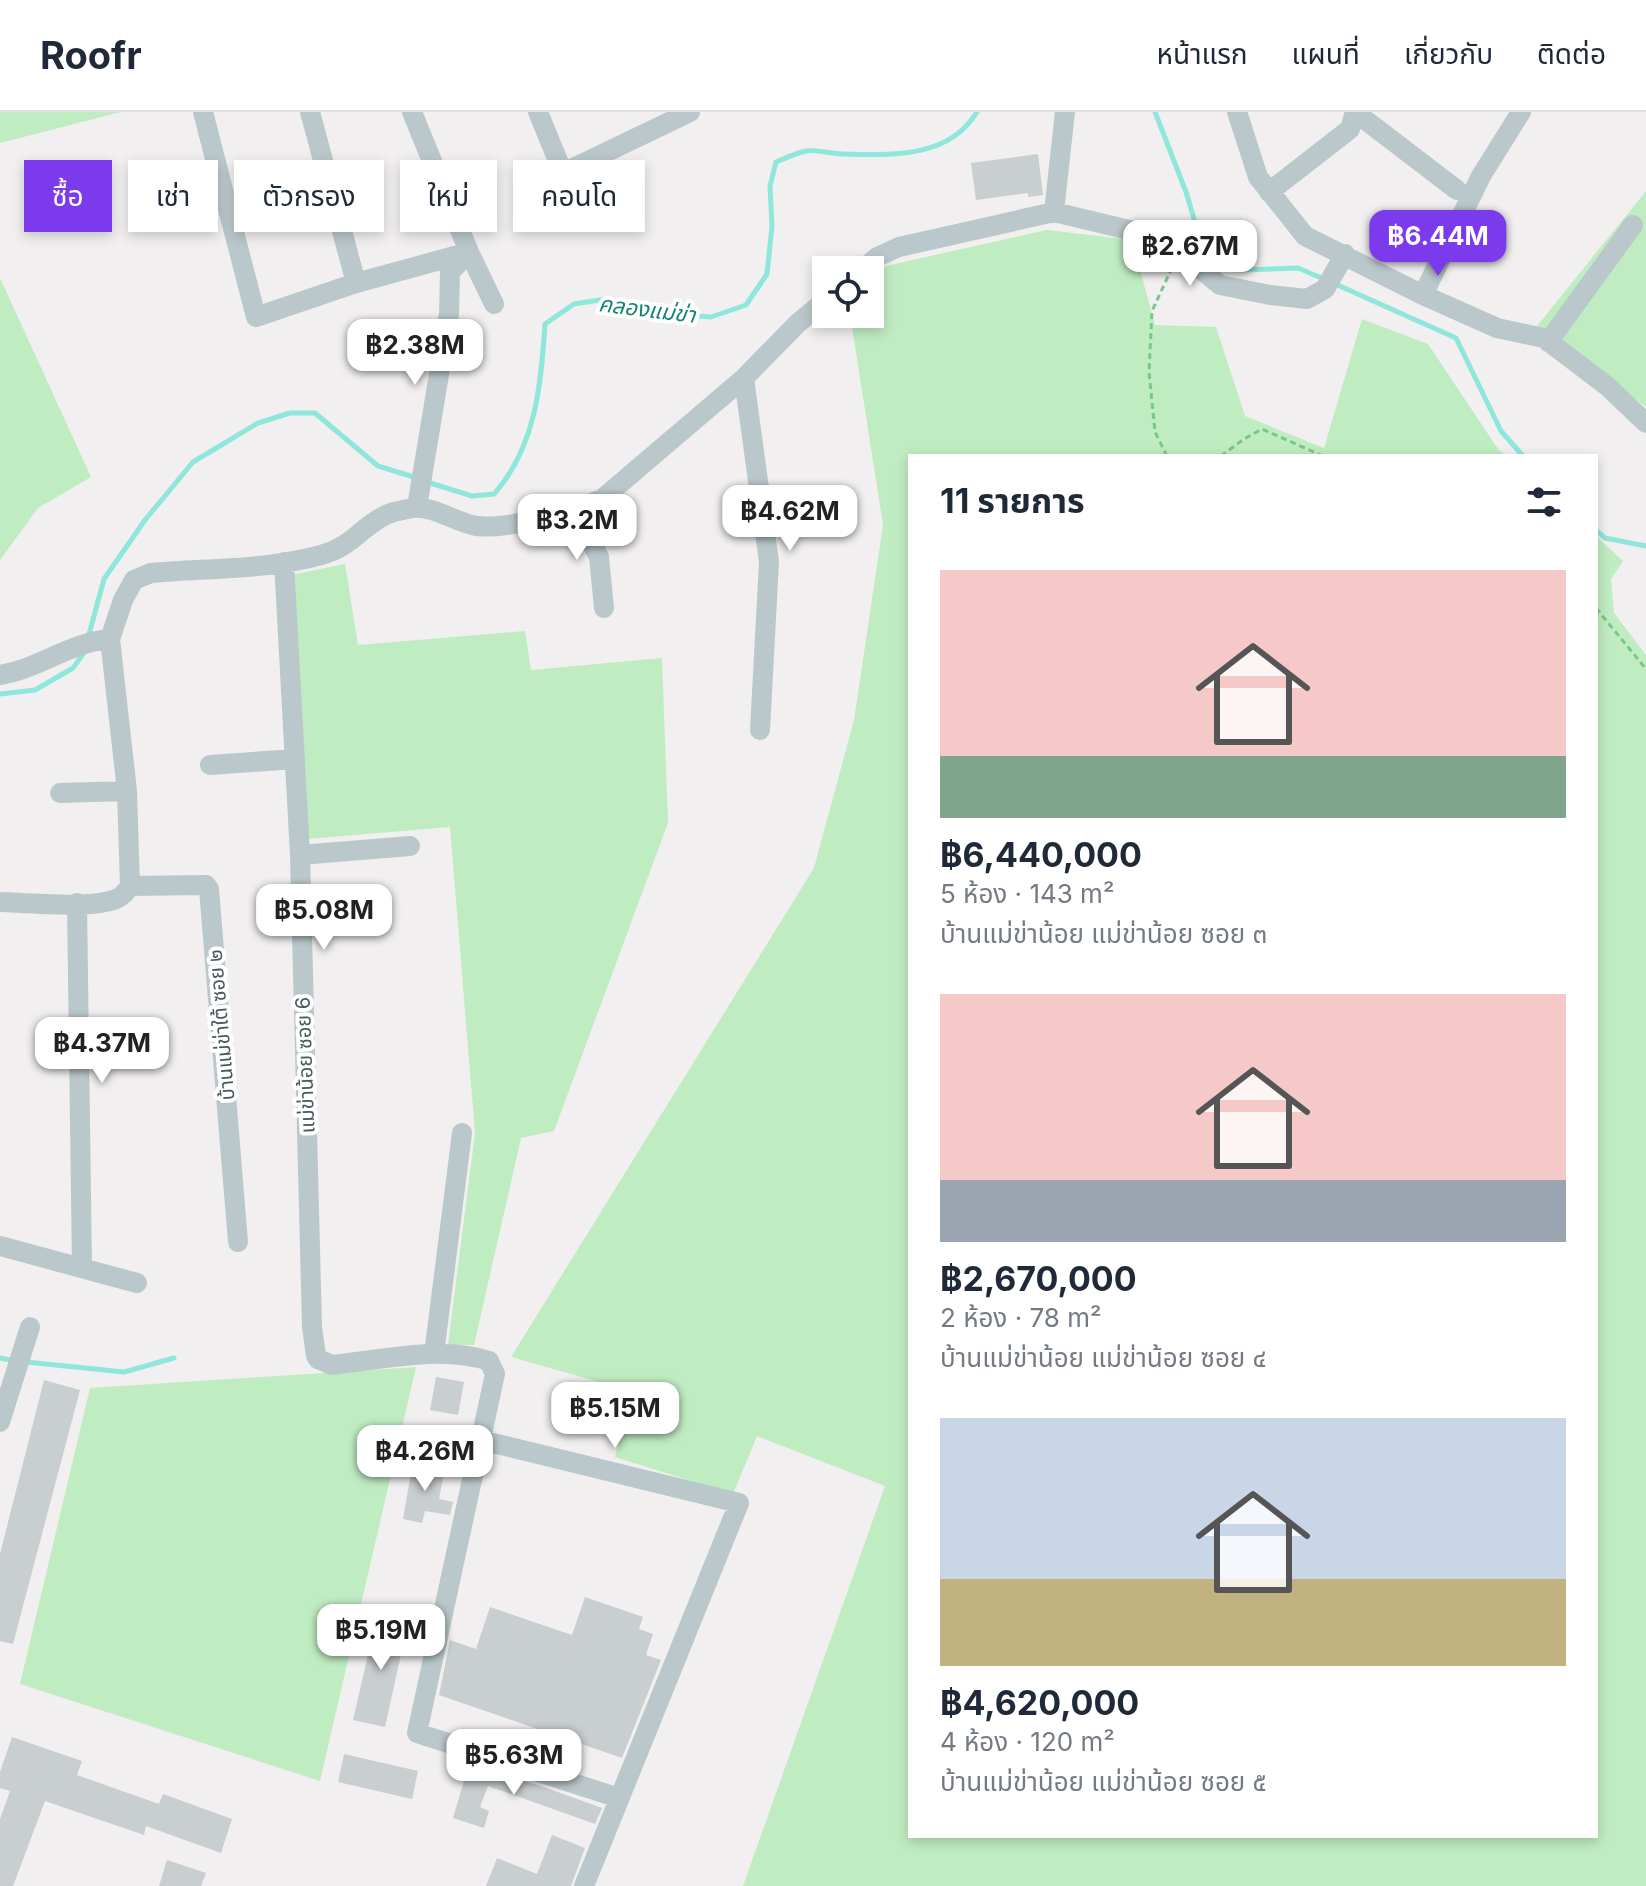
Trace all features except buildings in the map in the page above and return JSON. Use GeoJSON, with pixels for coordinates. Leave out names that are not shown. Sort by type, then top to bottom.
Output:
{"type":"FeatureCollection","features":[{"type":"Feature","properties":{"kind":"street"},"geometry":{"type":"LineString","coordinates":[[203,112],[256,317],[356,283],[469,252]]}},
{"type":"Feature","properties":{"kind":"street"},"geometry":{"type":"LineString","coordinates":[[310,112],[356,283]]}},
{"type":"Feature","properties":{"kind":"street"},"geometry":{"type":"LineString","coordinates":[[412,112],[469,252],[494,304]]}},
{"type":"Feature","properties":{"kind":"street"},"geometry":{"type":"LineString","coordinates":[[538,112],[563,173],[680,114]]}},
{"type":"Feature","properties":{"kind":"street"},"geometry":{"type":"LineString","coordinates":[[1054,212],[1065,112]]}},
{"type":"Feature","properties":{"kind":"street"},"geometry":{"type":"LineString","coordinates":[[1237,112],[1258,177],[1305,236],[1497,328],[1544,338],[1607,386],[1646,423]]}},
{"type":"Feature","properties":{"kind":"street"},"geometry":{"type":"LineString","coordinates":[[1242,132],[1252,112]]}},
{"type":"Feature","properties":{"kind":"street"},"geometry":{"type":"LineString","coordinates":[[1269,192],[1350,129],[1355,112],[1457,190]]}},
{"type":"Feature","properties":{"kind":"street"},"geometry":{"type":"LineString","coordinates":[[1423,295],[1481,176],[1521,112]]}},
{"type":"Feature","properties":{"kind":"street"},"geometry":{"type":"LineString","coordinates":[[879,256],[899,247],[1054,212],[1163,238],[1220,285],[1307,299],[1325,289],[1345,254]]}},
{"type":"Feature","properties":{"kind":"street"},"geometry":{"type":"LineString","coordinates":[[1548,342],[1633,225]]}},
{"type":"Feature","properties":{"kind":"street"},"geometry":{"type":"LineString","coordinates":[[418,500],[449,314],[450,272],[469,252]]}},
{"type":"Feature","properties":{"kind":"street"},"geometry":{"type":"LineString","coordinates":[[0,902],[113,901],[125,894],[130,886],[127,791],[104,639],[134,580],[151,573],[284,562],[323,555],[351,543],[370,525],[418,500],[475,525],[496,526],[574,510],[602,499],[744,378],[812,312]]}},
{"type":"Feature","properties":{"kind":"street"},"geometry":{"type":"LineString","coordinates":[[744,378],[769,562],[760,730]]}},
{"type":"Feature","properties":{"kind":"street"},"geometry":{"type":"LineString","coordinates":[[574,510],[599,557],[604,608]]}},
{"type":"Feature","properties":{"kind":"street","name":"แม่ข่าน้อย ซอย 6"},"geometry":{"type":"LineString","coordinates":[[284,562],[300,855],[312,1327],[316,1356],[332,1365],[434,1354]]}},
{"type":"Feature","properties":{"kind":"street"},"geometry":{"type":"LineString","coordinates":[[0,675],[19,672],[74,646],[104,639]]}},
{"type":"Feature","properties":{"kind":"street"},"geometry":{"type":"LineString","coordinates":[[210,765],[295,759]]}},
{"type":"Feature","properties":{"kind":"street"},"geometry":{"type":"LineString","coordinates":[[60,793],[127,791]]}},
{"type":"Feature","properties":{"kind":"street"},"geometry":{"type":"LineString","coordinates":[[300,855],[410,846]]}},
{"type":"Feature","properties":{"kind":"street","name":"บ้านแม่ข่าใต้ ซอย ๒"},"geometry":{"type":"LineString","coordinates":[[130,886],[188,884],[206,885],[209,889],[238,1242]]}},
{"type":"Feature","properties":{"kind":"street"},"geometry":{"type":"LineString","coordinates":[[77,903],[82,1267]]}},
{"type":"Feature","properties":{"kind":"street"},"geometry":{"type":"LineString","coordinates":[[462,1133],[434,1354],[470,1355],[489,1361],[495,1374],[417,1733],[619,1798]]}},
{"type":"Feature","properties":{"kind":"street"},"geometry":{"type":"LineString","coordinates":[[0,1246],[137,1283]]}},
{"type":"Feature","properties":{"kind":"street"},"geometry":{"type":"LineString","coordinates":[[0,1422],[30,1327]]}},
{"type":"Feature","properties":{"kind":"street"},"geometry":{"type":"LineString","coordinates":[[481,1440],[739,1503],[584,1886]]}},
{"type":"Feature","properties":{"kind":"path"},"geometry":{"type":"LineString","coordinates":[[1166,454],[1155,432],[1149,372],[1152,311],[1172,267],[1182,254]]}},
{"type":"Feature","properties":{"kind":"path"},"geometry":{"type":"LineString","coordinates":[[1224,454],[1262,429],[1318,454]]}},
{"type":"Feature","properties":{"kind":"path"},"geometry":{"type":"LineString","coordinates":[[1598,610],[1646,669]]}},
{"type":"Feature","properties":{"kind":"green space"},"geometry":{"type":"Polygon","coordinates":[[[0,112],[121,112],[0,143],[0,112]]]}},
{"type":"Feature","properties":{"kind":"green space"},"geometry":{"type":"Polygon","coordinates":[[[1646,191],[1646,407],[1537,326],[1646,191]]]}},
{"type":"Feature","properties":{"kind":"green space"},"geometry":{"type":"Polygon","coordinates":[[[1047,230],[1132,240],[1155,325],[1216,327],[1245,416],[1324,448],[1362,319],[1428,344],[1504,454],[908,454],[908,1838],[1598,1838],[1598,538],[1623,561],[1611,579],[1614,613],[1646,655],[1646,1886],[743,1886],[885,1486],[757,1436],[733,1494],[615,1457],[631,1391],[511,1357],[814,868],[854,720],[883,525],[852,328],[884,328],[884,268],[1047,230]]]}},
{"type":"Feature","properties":{"kind":"green space"},"geometry":{"type":"Polygon","coordinates":[[[0,278],[91,477],[38,508],[0,560],[0,278]]]}},
{"type":"Feature","properties":{"kind":"green space"},"geometry":{"type":"Polygon","coordinates":[[[345,564],[358,645],[525,631],[531,670],[662,658],[668,823],[554,1131],[521,1138],[474,1345],[448,1345],[475,1133],[450,827],[307,839],[291,575],[345,564]]]}},
{"type":"Feature","properties":{"kind":"green space"},"geometry":{"type":"Polygon","coordinates":[[[416,1367],[320,1781],[20,1684],[90,1388],[416,1367]]]}},
{"type":"Feature","properties":{"kind":"waterway","name":"คลองแม่ข่า"},"geometry":{"type":"LineString","coordinates":[[427,482],[472,496],[494,494],[508,476],[528,435],[538,392],[545,324],[574,304],[606,299],[674,314],[711,317],[746,305],[767,274],[772,226],[770,186],[776,162],[810,151],[838,154],[918,151],[951,139],[977,112]]}},
{"type":"Feature","properties":{"kind":"waterway","name":"คลองแม่ข่า"},"geometry":{"type":"LineString","coordinates":[[1155,112],[1186,192],[1204,252],[1240,270],[1298,268],[1324,279]]}},
{"type":"Feature","properties":{"kind":"waterway","name":"คลองแม่ข่า"},"geometry":{"type":"LineString","coordinates":[[1333,283],[1456,338],[1501,431],[1521,454]]}},
{"type":"Feature","properties":{"kind":"waterway","name":"คลองแม่ข่า"},"geometry":{"type":"LineString","coordinates":[[88,638],[104,579],[145,520],[193,462],[258,423],[290,413],[315,413],[378,466],[417,478]]}},
{"type":"Feature","properties":{"kind":"waterway","name":"คลองแม่ข่า"},"geometry":{"type":"LineString","coordinates":[[1598,532],[1605,538],[1646,546]]}},
{"type":"Feature","properties":{"kind":"waterway","name":"คลองแม่ข่า"},"geometry":{"type":"LineString","coordinates":[[0,694],[35,690],[73,668],[85,651]]}},
{"type":"Feature","properties":{"kind":"waterway"},"geometry":{"type":"LineString","coordinates":[[0,1358],[16,1361]]}},
{"type":"Feature","properties":{"kind":"waterway"},"geometry":{"type":"LineString","coordinates":[[26,1362],[124,1372],[174,1358]]}}]}
